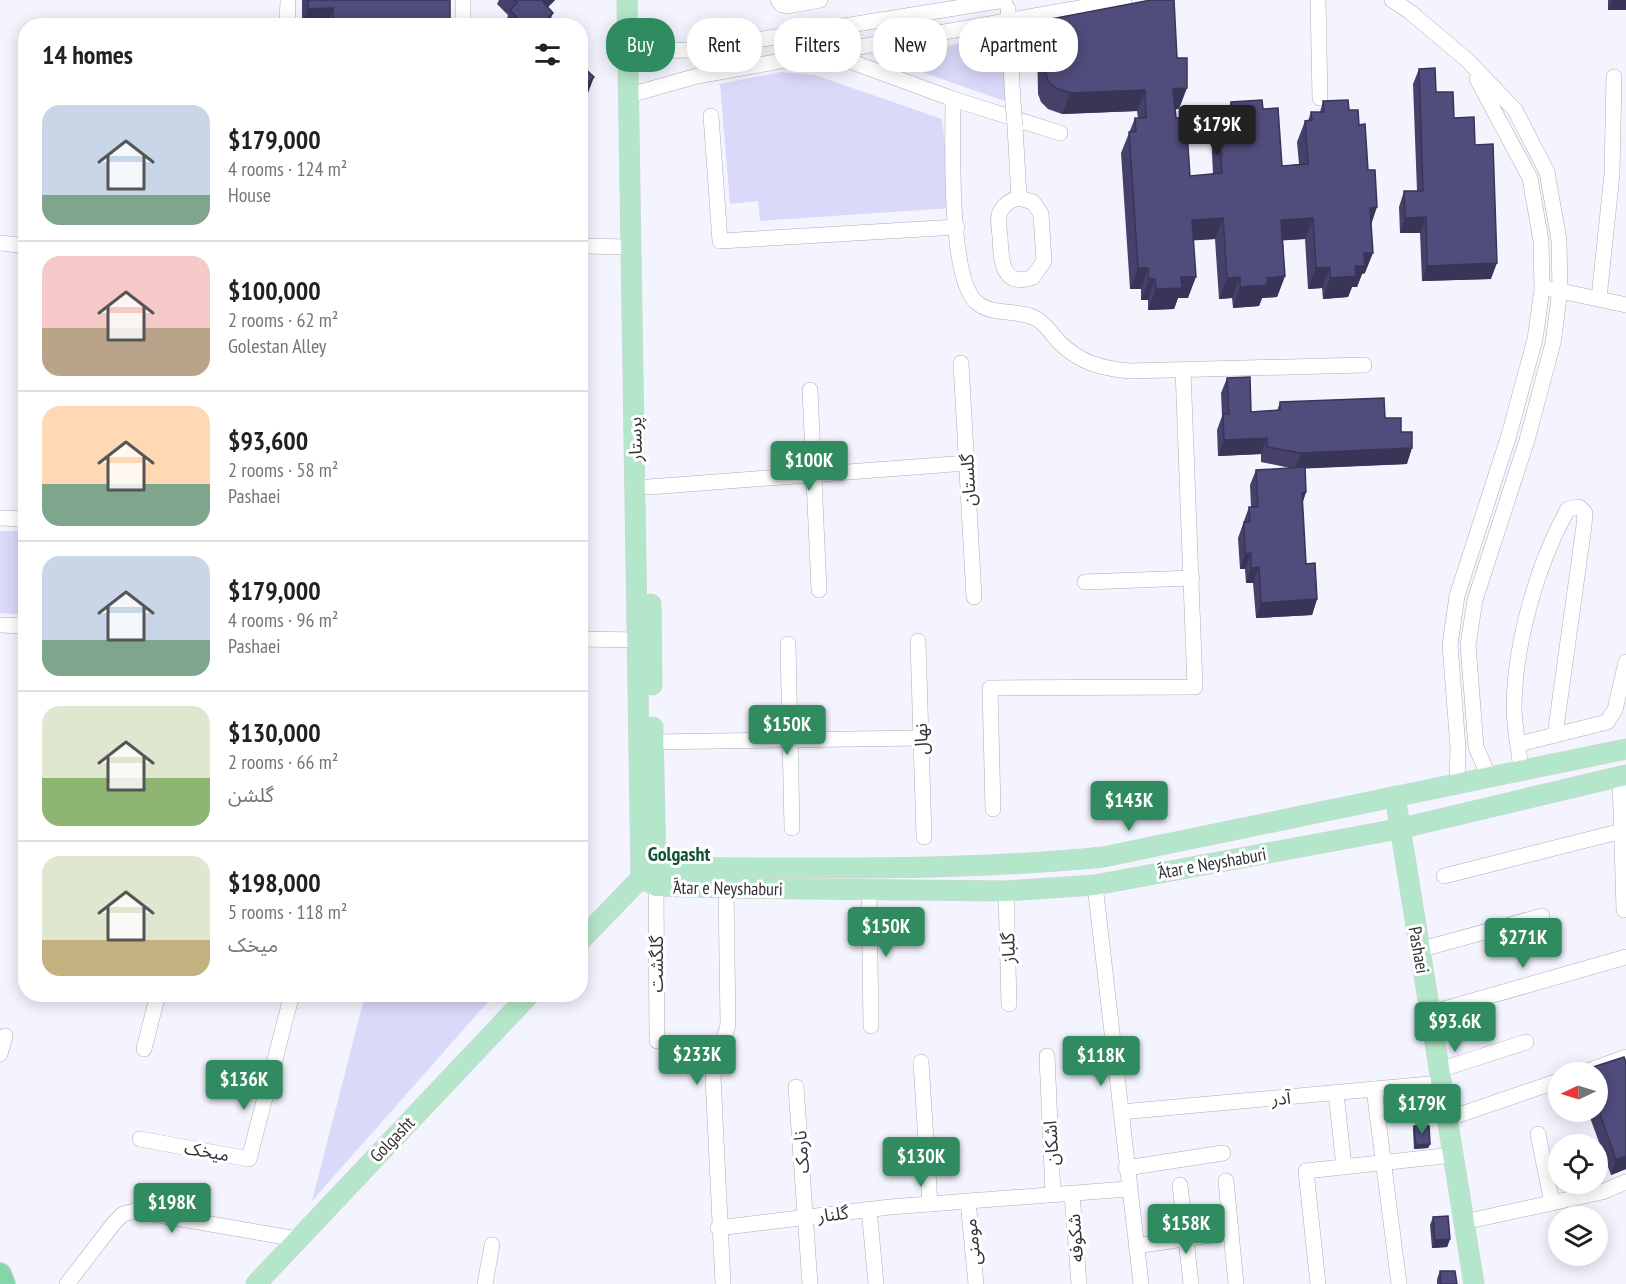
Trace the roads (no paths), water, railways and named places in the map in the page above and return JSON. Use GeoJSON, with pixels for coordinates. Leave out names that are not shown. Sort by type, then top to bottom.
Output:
{"type":"FeatureCollection","features":[{"type":"Feature","properties":{"kind":"highway"},"geometry":{"type":"LineString","coordinates":[[0,1274],[4,1284]]}},
{"type":"Feature","properties":{"kind":"main road","name":"پرستار"},"geometry":{"type":"LineString","coordinates":[[627,0],[630,18]]}},
{"type":"Feature","properties":{"kind":"main road","name":"پرستار"},"geometry":{"type":"LineString","coordinates":[[637,18],[638,0]]}},
{"type":"Feature","properties":{"kind":"main road","name":"پرستار"},"geometry":{"type":"LineString","coordinates":[[636,72],[649,487],[653,742],[651,877]]}},
{"type":"Feature","properties":{"kind":"main road","name":"پرستار"},"geometry":{"type":"LineString","coordinates":[[636,93],[632,247],[638,640],[651,877]]}},
{"type":"Feature","properties":{"kind":"main road","name":"ََAtar e Neyshaburi"},"geometry":{"type":"LineString","coordinates":[[651,877],[1061,861],[1103,857],[1626,749]]}},
{"type":"Feature","properties":{"kind":"main road","name":"ََAtar e Neyshaburi"},"geometry":{"type":"LineString","coordinates":[[651,877],[726,888],[1006,891],[1095,885],[1398,829],[1623,776]]}},
{"type":"Feature","properties":{"kind":"main road","name":"Pashaei"},"geometry":{"type":"LineString","coordinates":[[1395,796],[1398,829],[1474,1284]]}},
{"type":"Feature","properties":{"kind":"main road"},"geometry":{"type":"LineString","coordinates":[[588,934],[651,877]]}},
{"type":"Feature","properties":{"kind":"main road","name":"Golgasht"},"geometry":{"type":"LineString","coordinates":[[264,1280],[297,1239],[522,1002]]}},
{"type":"Feature","properties":{"kind":"street"},"geometry":{"type":"LineString","coordinates":[[287,18],[288,0]]}},
{"type":"Feature","properties":{"kind":"street"},"geometry":{"type":"LineString","coordinates":[[463,0],[463,18]]}},
{"type":"Feature","properties":{"kind":"street"},"geometry":{"type":"LineString","coordinates":[[778,0],[782,5],[787,6],[820,0]]}},
{"type":"Feature","properties":{"kind":"street"},"geometry":{"type":"LineString","coordinates":[[861,24],[1006,0],[1009,18]]}},
{"type":"Feature","properties":{"kind":"street"},"geometry":{"type":"LineString","coordinates":[[1015,18],[1124,0]]}},
{"type":"Feature","properties":{"kind":"street"},"geometry":{"type":"LineString","coordinates":[[1318,0],[1320,98]]}},
{"type":"Feature","properties":{"kind":"street"},"geometry":{"type":"LineString","coordinates":[[1392,0],[1409,11],[1467,60],[1515,110],[1547,172],[1559,240],[1560,290],[1553,343],[1527,440],[1475,600],[1468,645],[1476,747],[1489,777]]}},
{"type":"Feature","properties":{"kind":"street"},"geometry":{"type":"LineString","coordinates":[[861,45],[959,28]]}},
{"type":"Feature","properties":{"kind":"street"},"geometry":{"type":"LineString","coordinates":[[675,50],[695,50],[774,38]]}},
{"type":"Feature","properties":{"kind":"street"},"geometry":{"type":"LineString","coordinates":[[1457,784],[1458,748],[1450,645],[1457,596],[1509,435],[1535,339],[1542,289],[1541,242],[1530,178],[1467,60]]}},
{"type":"Feature","properties":{"kind":"street"},"geometry":{"type":"LineString","coordinates":[[636,93],[697,75],[774,61]]}},
{"type":"Feature","properties":{"kind":"street"},"geometry":{"type":"LineString","coordinates":[[861,64],[954,99],[1060,133]]}},
{"type":"Feature","properties":{"kind":"street"},"geometry":{"type":"LineString","coordinates":[[1012,72],[1019,198]]}},
{"type":"Feature","properties":{"kind":"street"},"geometry":{"type":"LineString","coordinates":[[1612,298],[1614,77]]}},
{"type":"Feature","properties":{"kind":"street"},"geometry":{"type":"LineString","coordinates":[[954,99],[952,199],[964,284],[976,302],[993,311],[1021,313],[1038,319],[1069,352],[1095,367],[1129,371],[1364,365]]}},
{"type":"Feature","properties":{"kind":"street"},"geometry":{"type":"LineString","coordinates":[[711,116],[720,241],[957,227]]}},
{"type":"Feature","properties":{"kind":"street"},"geometry":{"type":"LineString","coordinates":[[1019,198],[1033,202],[1041,214],[1044,261],[1033,277],[1020,280],[1008,274],[1001,263],[999,217],[1005,204],[1019,198]]}},
{"type":"Feature","properties":{"kind":"street"},"geometry":{"type":"LineString","coordinates":[[0,243],[18,245]]}},
{"type":"Feature","properties":{"kind":"street"},"geometry":{"type":"LineString","coordinates":[[588,246],[632,247]]}},
{"type":"Feature","properties":{"kind":"street"},"geometry":{"type":"LineString","coordinates":[[1542,289],[1612,298],[1626,305]]}},
{"type":"Feature","properties":{"kind":"street","name":"گلستان"},"geometry":{"type":"LineString","coordinates":[[961,363],[974,597]]}},
{"type":"Feature","properties":{"kind":"street"},"geometry":{"type":"LineString","coordinates":[[993,809],[990,688],[1195,687],[1183,370]]}},
{"type":"Feature","properties":{"kind":"street"},"geometry":{"type":"LineString","coordinates":[[810,390],[819,590]]}},
{"type":"Feature","properties":{"kind":"street"},"geometry":{"type":"LineString","coordinates":[[649,487],[967,463]]}},
{"type":"Feature","properties":{"kind":"street"},"geometry":{"type":"LineString","coordinates":[[1521,770],[1514,708],[1519,643],[1554,534],[1568,509],[1579,507],[1585,513],[1584,526],[1555,735]]}},
{"type":"Feature","properties":{"kind":"street"},"geometry":{"type":"LineString","coordinates":[[0,519],[18,519]]}},
{"type":"Feature","properties":{"kind":"street"},"geometry":{"type":"LineString","coordinates":[[1085,582],[1192,578]]}},
{"type":"Feature","properties":{"kind":"street"},"geometry":{"type":"LineString","coordinates":[[1457,596],[1475,600]]}},
{"type":"Feature","properties":{"kind":"street"},"geometry":{"type":"LineString","coordinates":[[0,625],[18,626]]}},
{"type":"Feature","properties":{"kind":"street"},"geometry":{"type":"LineString","coordinates":[[588,639],[638,640]]}},
{"type":"Feature","properties":{"kind":"street","name":"نهال"},"geometry":{"type":"LineString","coordinates":[[918,641],[924,837]]}},
{"type":"Feature","properties":{"kind":"street"},"geometry":{"type":"LineString","coordinates":[[788,644],[792,828]]}},
{"type":"Feature","properties":{"kind":"street"},"geometry":{"type":"LineString","coordinates":[[1519,744],[1607,722],[1615,710],[1626,662]]}},
{"type":"Feature","properties":{"kind":"street"},"geometry":{"type":"LineString","coordinates":[[653,742],[921,738]]}},
{"type":"Feature","properties":{"kind":"street"},"geometry":{"type":"LineString","coordinates":[[1623,776],[1624,910]]}},
{"type":"Feature","properties":{"kind":"street"},"geometry":{"type":"LineString","coordinates":[[1444,876],[1624,831]]}},
{"type":"Feature","properties":{"kind":"street","name":"گلگشت"},"geometry":{"type":"LineString","coordinates":[[651,877],[657,1041]]}},
{"type":"Feature","properties":{"kind":"street"},"geometry":{"type":"LineString","coordinates":[[1095,885],[1128,1189],[1141,1284]]}},
{"type":"Feature","properties":{"kind":"street"},"geometry":{"type":"LineString","coordinates":[[723,1284],[718,1228],[713,1077],[728,1025],[726,888]]}},
{"type":"Feature","properties":{"kind":"street"},"geometry":{"type":"LineString","coordinates":[[869,890],[871,1026]]}},
{"type":"Feature","properties":{"kind":"street","name":"گلباز"},"geometry":{"type":"LineString","coordinates":[[1006,891],[1009,1004]]}},
{"type":"Feature","properties":{"kind":"street"},"geometry":{"type":"LineString","coordinates":[[1419,950],[1542,916]]}},
{"type":"Feature","properties":{"kind":"street"},"geometry":{"type":"LineString","coordinates":[[1430,1013],[1626,957]]}},
{"type":"Feature","properties":{"kind":"street"},"geometry":{"type":"LineString","coordinates":[[144,1050],[156,1002]]}},
{"type":"Feature","properties":{"kind":"street","name":"میخک"},"geometry":{"type":"LineString","coordinates":[[140,1139],[249,1158],[290,1002]]}},
{"type":"Feature","properties":{"kind":"street"},"geometry":{"type":"LineString","coordinates":[[0,1054],[5,1036]]}},
{"type":"Feature","properties":{"kind":"street","name":"آدر"},"geometry":{"type":"LineString","coordinates":[[1121,1112],[1374,1089],[1440,1077],[1526,1042]]}},
{"type":"Feature","properties":{"kind":"street","name":"اشکان"},"geometry":{"type":"LineString","coordinates":[[1047,1056],[1053,1194]]}},
{"type":"Feature","properties":{"kind":"street"},"geometry":{"type":"LineString","coordinates":[[1608,1063],[1626,1057]]}},
{"type":"Feature","properties":{"kind":"street"},"geometry":{"type":"LineString","coordinates":[[921,1062],[930,1204]]}},
{"type":"Feature","properties":{"kind":"street"},"geometry":{"type":"LineString","coordinates":[[1447,1119],[1548,1084]]}},
{"type":"Feature","properties":{"kind":"street","name":"نارمک"},"geometry":{"type":"LineString","coordinates":[[796,1087],[810,1284]]}},
{"type":"Feature","properties":{"kind":"street"},"geometry":{"type":"LineString","coordinates":[[1374,1089],[1399,1284]]}},
{"type":"Feature","properties":{"kind":"street"},"geometry":{"type":"LineString","coordinates":[[1336,1093],[1344,1167]]}},
{"type":"Feature","properties":{"kind":"street"},"geometry":{"type":"LineString","coordinates":[[1538,1134],[1552,1203]]}},
{"type":"Feature","properties":{"kind":"street"},"geometry":{"type":"LineString","coordinates":[[1126,1168],[1223,1153]]}},
{"type":"Feature","properties":{"kind":"street"},"geometry":{"type":"LineString","coordinates":[[1318,1284],[1306,1170],[1453,1155]]}},
{"type":"Feature","properties":{"kind":"street"},"geometry":{"type":"LineString","coordinates":[[1226,1181],[1236,1284]]}},
{"type":"Feature","properties":{"kind":"street"},"geometry":{"type":"LineString","coordinates":[[1464,1222],[1602,1192],[1626,1182]]}},
{"type":"Feature","properties":{"kind":"street"},"geometry":{"type":"LineString","coordinates":[[1180,1185],[1191,1284]]}},
{"type":"Feature","properties":{"kind":"street","name":"گلنار"},"geometry":{"type":"LineString","coordinates":[[718,1228],[869,1209],[1128,1189]]}},
{"type":"Feature","properties":{"kind":"street","name":"شکوفه"},"geometry":{"type":"LineString","coordinates":[[1072,1193],[1079,1284]]}},
{"type":"Feature","properties":{"kind":"street","name":"مومنی"},"geometry":{"type":"LineString","coordinates":[[968,1201],[976,1284]]}},
{"type":"Feature","properties":{"kind":"street"},"geometry":{"type":"LineString","coordinates":[[869,1209],[876,1284]]}},
{"type":"Feature","properties":{"kind":"street"},"geometry":{"type":"LineString","coordinates":[[67,1284],[114,1223],[123,1214],[135,1211],[297,1239]]}},
{"type":"Feature","properties":{"kind":"street"},"geometry":{"type":"LineString","coordinates":[[1136,1246],[1231,1232]]}},
{"type":"Feature","properties":{"kind":"street"},"geometry":{"type":"LineString","coordinates":[[485,1284],[492,1245]]}},
{"type":"Feature","properties":{"kind":"district","name":"Golgasht"},"geometry":{"type":"Point","coordinates":[679,854]}}]}
